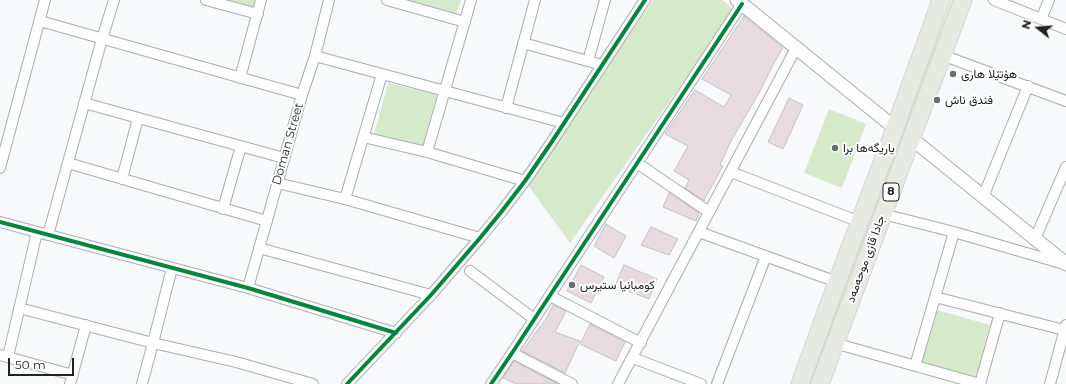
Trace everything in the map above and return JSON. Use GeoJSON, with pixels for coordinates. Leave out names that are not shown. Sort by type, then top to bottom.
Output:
{"type":"FeatureCollection","features":[{"type":"Feature","properties":{"kind":"main road","name":"جادا قازی موحەمەد"},"geometry":{"type":"LineString","coordinates":[[800,384],[941,0]]}},
{"type":"Feature","properties":{"kind":"main road","name":"جادا قازی موحەمەد"},"geometry":{"type":"LineString","coordinates":[[820,384],[963,0]]}},
{"type":"Feature","properties":{"kind":"street"},"geometry":{"type":"LineString","coordinates":[[1,163],[45,0]]}},
{"type":"Feature","properties":{"kind":"street"},"geometry":{"type":"LineString","coordinates":[[48,235],[114,0]]}},
{"type":"Feature","properties":{"kind":"street"},"geometry":{"type":"LineString","coordinates":[[206,0],[258,14]]}},
{"type":"Feature","properties":{"kind":"street"},"geometry":{"type":"LineString","coordinates":[[240,78],[262,0]]}},
{"type":"Feature","properties":{"kind":"street","name":"Doman Street"},"geometry":{"type":"LineString","coordinates":[[248,288],[302,95],[315,56],[329,0]]}},
{"type":"Feature","properties":{"kind":"street"},"geometry":{"type":"LineString","coordinates":[[387,0],[401,2],[465,22]]}},
{"type":"Feature","properties":{"kind":"street"},"geometry":{"type":"LineString","coordinates":[[427,152],[471,0]]}},
{"type":"Feature","properties":{"kind":"street"},"geometry":{"type":"LineString","coordinates":[[506,108],[535,0]]}},
{"type":"Feature","properties":{"kind":"street"},"geometry":{"type":"LineString","coordinates":[[588,61],[605,0]]}},
{"type":"Feature","properties":{"kind":"street"},"geometry":{"type":"LineString","coordinates":[[347,384],[431,295],[480,238],[525,181],[645,0]]}},
{"type":"Feature","properties":{"kind":"street"},"geometry":{"type":"LineString","coordinates":[[994,0],[1066,29]]}},
{"type":"Feature","properties":{"kind":"street"},"geometry":{"type":"LineString","coordinates":[[1041,19],[1049,0]]}},
{"type":"Feature","properties":{"kind":"street"},"geometry":{"type":"LineString","coordinates":[[491,384],[637,163],[740,2],[895,128]]}},
{"type":"Feature","properties":{"kind":"street"},"geometry":{"type":"LineString","coordinates":[[40,22],[302,95]]}},
{"type":"Feature","properties":{"kind":"street"},"geometry":{"type":"LineString","coordinates":[[523,43],[602,65]]}},
{"type":"Feature","properties":{"kind":"street"},"geometry":{"type":"LineString","coordinates":[[618,384],[796,48]]}},
{"type":"Feature","properties":{"kind":"street"},"geometry":{"type":"LineString","coordinates":[[942,55],[1066,100]]}},
{"type":"Feature","properties":{"kind":"street"},"geometry":{"type":"LineString","coordinates":[[315,56],[564,123]]}},
{"type":"Feature","properties":{"kind":"street"},"geometry":{"type":"LineString","coordinates":[[345,199],[382,74]]}},
{"type":"Feature","properties":{"kind":"street"},"geometry":{"type":"LineString","coordinates":[[984,197],[1028,86]]}},
{"type":"Feature","properties":{"kind":"street"},"geometry":{"type":"LineString","coordinates":[[84,103],[284,158]]}},
{"type":"Feature","properties":{"kind":"street"},"geometry":{"type":"LineString","coordinates":[[122,179],[138,118]]}},
{"type":"Feature","properties":{"kind":"street"},"geometry":{"type":"LineString","coordinates":[[363,137],[427,152],[525,181]]}},
{"type":"Feature","properties":{"kind":"street"},"geometry":{"type":"LineString","coordinates":[[911,138],[1066,264]]}},
{"type":"Feature","properties":{"kind":"street"},"geometry":{"type":"LineString","coordinates":[[224,209],[241,146]]}},
{"type":"Feature","properties":{"kind":"street"},"geometry":{"type":"LineString","coordinates":[[68,163],[267,221]]}},
{"type":"Feature","properties":{"kind":"street"},"geometry":{"type":"LineString","coordinates":[[637,163],[709,212]]}},
{"type":"Feature","properties":{"kind":"street"},"geometry":{"type":"LineString","coordinates":[[1035,239],[1064,178],[1066,167]]}},
{"type":"Feature","properties":{"kind":"street"},"geometry":{"type":"LineString","coordinates":[[731,172],[860,222]]}},
{"type":"Feature","properties":{"kind":"street"},"geometry":{"type":"LineString","coordinates":[[277,183],[345,199],[480,238]]}},
{"type":"Feature","properties":{"kind":"street"},"geometry":{"type":"LineString","coordinates":[[883,214],[954,232],[1066,264]]}},
{"type":"Feature","properties":{"kind":"street"},"geometry":{"type":"LineString","coordinates":[[0,222],[248,288],[396,333]]}},
{"type":"Feature","properties":{"kind":"street"},"geometry":{"type":"LineString","coordinates":[[37,232],[19,308],[4,356],[72,380],[86,326]]}},
{"type":"Feature","properties":{"kind":"street"},"geometry":{"type":"LineString","coordinates":[[699,232],[837,282]]}},
{"type":"Feature","properties":{"kind":"street"},"geometry":{"type":"LineString","coordinates":[[915,366],[954,232]]}},
{"type":"Feature","properties":{"kind":"street"},"geometry":{"type":"LineString","coordinates":[[259,248],[431,295]]}},
{"type":"Feature","properties":{"kind":"street"},"geometry":{"type":"LineString","coordinates":[[717,384],[766,256]]}},
{"type":"Feature","properties":{"kind":"street"},"geometry":{"type":"LineString","coordinates":[[142,384],[172,268]]}},
{"type":"Feature","properties":{"kind":"street"},"geometry":{"type":"LineString","coordinates":[[470,271],[534,319]]}},
{"type":"Feature","properties":{"kind":"street"},"geometry":{"type":"LineString","coordinates":[[550,296],[641,343]]}},
{"type":"Feature","properties":{"kind":"street"},"geometry":{"type":"LineString","coordinates":[[935,297],[1065,327],[1050,384]]}},
{"type":"Feature","properties":{"kind":"street"},"geometry":{"type":"LineString","coordinates":[[19,308],[153,344],[236,362],[313,384]]}},
{"type":"Feature","properties":{"kind":"street"},"geometry":{"type":"LineString","coordinates":[[834,343],[980,384],[1000,313]]}},
{"type":"Feature","properties":{"kind":"street"},"geometry":{"type":"LineString","coordinates":[[512,353],[572,384]]}},
{"type":"Feature","properties":{"kind":"street"},"geometry":{"type":"LineString","coordinates":[[633,358],[701,384]]}},
{"type":"Feature","properties":{"kind":"street"},"geometry":{"type":"LineString","coordinates":[[828,360],[831,384]]}},
{"type":"Feature","properties":{"kind":"green space"},"geometry":{"type":"Polygon","coordinates":[[[218,0],[255,0],[252,10],[218,0]]]}},
{"type":"Feature","properties":{"kind":"green space"},"geometry":{"type":"Polygon","coordinates":[[[409,0],[461,0],[456,14],[408,2],[409,0]]]}},
{"type":"Feature","properties":{"kind":"green space"},"geometry":{"type":"Polygon","coordinates":[[[653,0],[723,0],[734,10],[570,243],[527,184],[653,0]]]}},
{"type":"Feature","properties":{"kind":"green space"},"geometry":{"type":"Polygon","coordinates":[[[952,0],[960,0],[815,384],[809,384],[827,327],[952,0]]]}},
{"type":"Feature","properties":{"kind":"green space"},"geometry":{"type":"Polygon","coordinates":[[[388,83],[437,95],[423,147],[374,135],[388,83]]]}},
{"type":"Feature","properties":{"kind":"green space","name":"یاریگەها برا"},"geometry":{"type":"Polygon","coordinates":[[[829,109],[866,124],[842,188],[804,173],[829,109]]]}},
{"type":"Feature","properties":{"kind":"green space"},"geometry":{"type":"Polygon","coordinates":[[[937,310],[990,325],[976,377],[922,362],[937,310]]]}},
{"type":"Feature","properties":{"kind":"building"},"geometry":{"type":"Polygon","coordinates":[[[744,16],[783,48],[731,141],[720,165],[723,166],[704,200],[705,201],[685,188],[689,180],[674,171],[688,146],[665,134],[695,90],[724,107],[731,95],[702,79],[744,16]]]}},
{"type":"Feature","properties":{"kind":"building"},"geometry":{"type":"Polygon","coordinates":[[[789,98],[803,105],[783,149],[768,142],[789,98]]]}},
{"type":"Feature","properties":{"kind":"building"},"geometry":{"type":"Polygon","coordinates":[[[669,193],[699,213],[696,221],[663,207],[669,193]]]}},
{"type":"Feature","properties":{"kind":"building"},"geometry":{"type":"Polygon","coordinates":[[[606,224],[626,236],[614,258],[594,246],[606,224]]]}},
{"type":"Feature","properties":{"kind":"building"},"geometry":{"type":"Polygon","coordinates":[[[651,227],[678,239],[669,255],[641,245],[651,227]]]}},
{"type":"Feature","properties":{"kind":"building"},"geometry":{"type":"Polygon","coordinates":[[[581,265],[604,277],[591,303],[567,291],[581,265]]]}},
{"type":"Feature","properties":{"kind":"building"},"geometry":{"type":"Polygon","coordinates":[[[624,265],[657,279],[649,299],[615,286],[624,265]]]}},
{"type":"Feature","properties":{"kind":"building"},"geometry":{"type":"Polygon","coordinates":[[[553,305],[566,311],[555,332],[580,341],[565,373],[522,351],[546,319],[553,305]]]}},
{"type":"Feature","properties":{"kind":"building"},"geometry":{"type":"Polygon","coordinates":[[[590,324],[625,342],[616,361],[580,344],[590,324]]]}},
{"type":"Feature","properties":{"kind":"building"},"geometry":{"type":"Polygon","coordinates":[[[514,361],[558,384],[516,384],[503,378],[514,361]]]}},
{"type":"Feature","properties":{"kind":"cycle path"},"geometry":{"type":"LineString","coordinates":[[347,384],[431,295],[502,211],[551,143],[645,0]]}},
{"type":"Feature","properties":{"kind":"cycle path"},"geometry":{"type":"LineString","coordinates":[[491,384],[742,4]]}},
{"type":"Feature","properties":{"kind":"cycle path"},"geometry":{"type":"LineString","coordinates":[[0,222],[248,288],[396,333]]}},
{"type":"Feature","properties":{"kind":"place","name":"هۆتێلا هاری"},"geometry":{"type":"Point","coordinates":[953,74]}},
{"type":"Feature","properties":{"kind":"place","name":"فندق ناش"},"geometry":{"type":"Point","coordinates":[937,100]}},
{"type":"Feature","properties":{"kind":"place","name":"یاریگەها برا"},"geometry":{"type":"Point","coordinates":[835,148]}},
{"type":"Feature","properties":{"kind":"place","name":"كومبانيا ستيرس"},"geometry":{"type":"Point","coordinates":[572,285]}}]}
